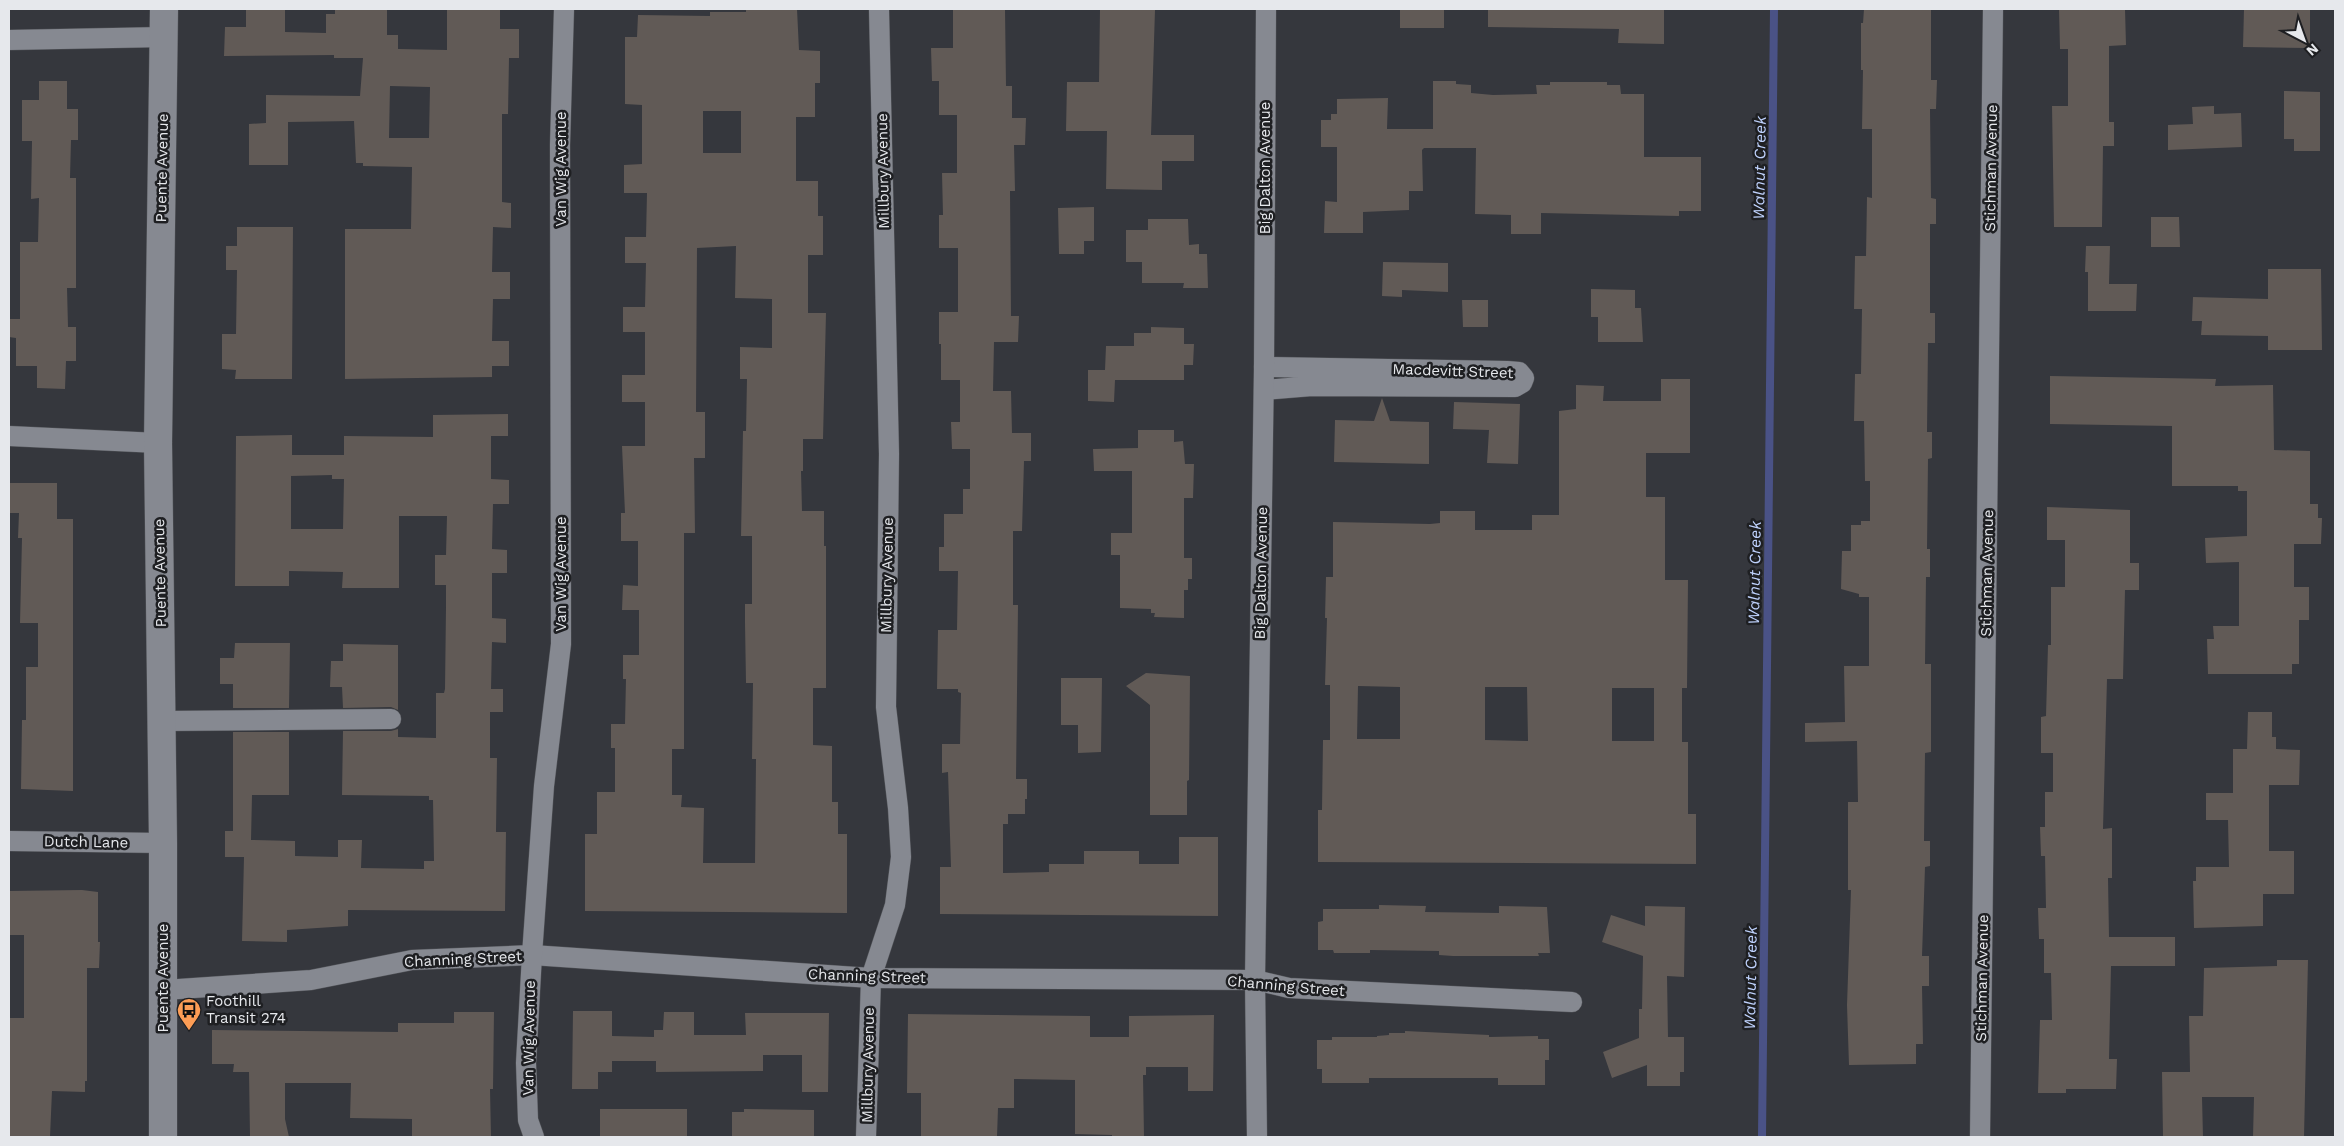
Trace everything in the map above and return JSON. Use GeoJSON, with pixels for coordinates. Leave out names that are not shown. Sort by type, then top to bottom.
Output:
{"type":"FeatureCollection","features":[{"type":"Feature","properties":{"kind":"main road","name":"Puente Avenue"},"geometry":{"type":"LineString","coordinates":[[163,1137],[163,843],[158,443],[164,9]]}},
{"type":"Feature","properties":{"kind":"street","name":"Van Wig Avenue"},"geometry":{"type":"LineString","coordinates":[[534,1137],[528,1120],[526,1063],[544,786],[561,644],[560,145],[564,9]]}},
{"type":"Feature","properties":{"kind":"street","name":"Millbury Avenue"},"geometry":{"type":"LineString","coordinates":[[866,1137],[870,978],[894,905],[900,856],[898,808],[886,707],[889,454],[879,9]]}},
{"type":"Feature","properties":{"kind":"street","name":"Big Dalton Avenue"},"geometry":{"type":"LineString","coordinates":[[1257,1137],[1255,980],[1264,390],[1266,9]]}},
{"type":"Feature","properties":{"kind":"street","name":"Stichman Avenue"},"geometry":{"type":"LineString","coordinates":[[1980,1137],[1993,9]]}},
{"type":"Feature","properties":{"kind":"street"},"geometry":{"type":"LineString","coordinates":[[9,40],[164,37]]}},
{"type":"Feature","properties":{"kind":"street","name":"Macdevitt Street"},"geometry":{"type":"LineString","coordinates":[[1264,367],[1507,371],[1519,372],[1524,378],[1522,383],[1515,387],[1312,386],[1264,390]]}},
{"type":"Feature","properties":{"kind":"street"},"geometry":{"type":"LineString","coordinates":[[9,436],[158,443]]}},
{"type":"Feature","properties":{"kind":"street"},"geometry":{"type":"LineString","coordinates":[[162,721],[392,720]]}},
{"type":"Feature","properties":{"kind":"street","name":"Dutch Lane"},"geometry":{"type":"LineString","coordinates":[[9,841],[163,843]]}},
{"type":"Feature","properties":{"kind":"street","name":"Channing Street"},"geometry":{"type":"LineString","coordinates":[[164,990],[311,980],[412,960],[532,955],[870,978],[1255,980],[1289,988],[1572,1002]]}},
{"type":"Feature","properties":{"kind":"building"},"geometry":{"type":"Polygon","coordinates":[[[246,9],[285,9],[285,32],[326,33],[326,14],[335,14],[335,9],[387,10],[387,35],[398,35],[398,49],[447,50],[447,9],[500,9],[500,29],[519,29],[519,58],[509,58],[508,114],[502,114],[502,202],[511,203],[511,228],[493,227],[492,272],[510,272],[510,299],[493,299],[492,341],[509,341],[509,366],[492,366],[492,377],[345,379],[345,229],[411,229],[412,167],[363,166],[363,163],[356,163],[354,121],[288,122],[288,165],[249,165],[249,124],[266,123],[266,95],[360,96],[363,58],[334,58],[334,55],[224,56],[225,27],[246,27],[246,9]],[[390,86],[389,138],[429,138],[430,87],[390,86]]]}},
{"type":"Feature","properties":{"kind":"building"},"geometry":{"type":"Polygon","coordinates":[[[746,9],[797,9],[799,50],[820,51],[820,83],[815,83],[815,117],[796,117],[796,181],[818,181],[818,216],[823,216],[823,255],[808,255],[808,313],[826,313],[823,439],[803,439],[803,471],[801,471],[802,511],[824,511],[824,546],[826,546],[826,688],[813,688],[813,745],[832,746],[832,802],[838,802],[838,834],[847,834],[847,913],[585,911],[585,834],[597,834],[597,792],[615,792],[615,748],[611,748],[611,724],[625,724],[626,679],[623,679],[623,655],[639,655],[639,610],[622,610],[623,585],[638,586],[638,541],[621,541],[621,513],[625,513],[622,446],[645,446],[645,402],[622,402],[622,375],[645,375],[645,332],[623,332],[623,307],[645,307],[646,263],[625,263],[625,237],[646,237],[647,193],[624,193],[624,165],[642,164],[642,105],[625,104],[625,37],[637,37],[638,15],[710,16],[710,12],[746,12],[746,9]],[[703,111],[703,153],[741,153],[741,111],[703,111]],[[736,246],[697,248],[696,412],[705,412],[705,458],[694,458],[695,533],[684,533],[684,749],[672,749],[672,795],[682,795],[681,807],[704,808],[703,863],[755,863],[756,759],[752,759],[753,683],[746,683],[745,623],[745,604],[752,604],[752,536],[741,536],[743,431],[746,431],[747,379],[740,379],[740,347],[772,348],[772,299],[735,298],[736,246]]]}},
{"type":"Feature","properties":{"kind":"building"},"geometry":{"type":"Polygon","coordinates":[[[953,9],[1005,9],[1006,86],[1012,86],[1012,118],[1026,118],[1025,145],[1014,145],[1015,191],[1010,191],[1011,316],[1019,316],[1018,342],[994,342],[993,391],[1011,391],[1012,433],[1031,433],[1031,461],[1024,461],[1022,531],[1013,531],[1013,605],[1018,605],[1016,779],[1027,779],[1027,799],[1025,799],[1025,814],[1008,814],[1008,824],[1003,824],[1003,873],[1049,872],[1049,864],[1084,864],[1084,851],[1139,851],[1139,864],[1179,864],[1179,837],[1218,837],[1218,916],[940,914],[940,867],[951,867],[948,772],[942,773],[942,744],[960,744],[961,693],[958,692],[958,689],[937,689],[938,630],[957,630],[958,571],[939,571],[939,547],[944,547],[944,514],[963,514],[963,489],[970,489],[970,449],[952,449],[951,422],[960,422],[960,380],[941,380],[941,344],[939,344],[939,312],[958,312],[958,248],[939,248],[939,215],[943,215],[942,173],[957,173],[957,115],[939,115],[939,81],[932,81],[931,48],[953,48],[953,9]]]}},
{"type":"Feature","properties":{"kind":"building"},"geometry":{"type":"Polygon","coordinates":[[[1100,9],[1155,10],[1151,135],[1194,135],[1194,161],[1162,161],[1162,190],[1106,189],[1107,131],[1066,131],[1067,82],[1099,82],[1100,9]]]}},
{"type":"Feature","properties":{"kind":"building"},"geometry":{"type":"Polygon","coordinates":[[[1400,9],[1444,9],[1444,28],[1400,28],[1400,9]]]}},
{"type":"Feature","properties":{"kind":"building"},"geometry":{"type":"Polygon","coordinates":[[[1488,9],[1664,9],[1664,44],[1618,43],[1619,29],[1488,27],[1488,9]]]}},
{"type":"Feature","properties":{"kind":"building"},"geometry":{"type":"Polygon","coordinates":[[[1864,9],[1931,9],[1931,80],[1937,80],[1936,109],[1930,109],[1931,198],[1936,199],[1936,224],[1930,224],[1930,313],[1935,313],[1935,343],[1928,343],[1927,432],[1932,432],[1932,458],[1928,459],[1927,549],[1930,549],[1930,577],[1926,577],[1925,664],[1931,664],[1931,752],[1925,753],[1924,841],[1930,841],[1930,866],[1925,867],[1922,956],[1929,956],[1929,986],[1922,986],[1923,1044],[1916,1044],[1916,1064],[1849,1065],[1847,1005],[1851,890],[1848,890],[1848,802],[1858,802],[1857,741],[1805,742],[1805,723],[1845,722],[1844,666],[1869,666],[1869,597],[1859,597],[1859,594],[1841,589],[1842,551],[1851,551],[1851,525],[1861,525],[1861,521],[1870,521],[1870,481],[1865,481],[1864,421],[1854,421],[1855,374],[1861,374],[1862,309],[1854,309],[1855,256],[1866,256],[1867,197],[1872,198],[1872,129],[1862,129],[1863,70],[1861,70],[1861,23],[1863,23],[1864,9]]]}},
{"type":"Feature","properties":{"kind":"building"},"geometry":{"type":"Polygon","coordinates":[[[2059,9],[2125,9],[2126,45],[2109,46],[2109,122],[2114,122],[2114,146],[2103,146],[2102,227],[2054,227],[2052,106],[2068,106],[2068,49],[2060,49],[2059,9]]]}},
{"type":"Feature","properties":{"kind":"building"},"geometry":{"type":"Polygon","coordinates":[[[2244,9],[2310,9],[2310,48],[2243,47],[2244,9]]]}},
{"type":"Feature","properties":{"kind":"building"},"geometry":{"type":"Polygon","coordinates":[[[39,81],[67,81],[67,109],[78,109],[78,140],[71,140],[70,178],[76,178],[76,288],[67,288],[68,327],[76,327],[76,361],[66,361],[65,389],[37,388],[37,366],[16,366],[16,338],[9,337],[9,319],[20,319],[20,242],[38,242],[39,198],[31,199],[32,141],[22,141],[22,100],[39,100],[39,81]]]}},
{"type":"Feature","properties":{"kind":"building"},"geometry":{"type":"Polygon","coordinates":[[[1433,81],[1456,81],[1456,84],[1471,85],[1471,93],[1493,95],[1537,94],[1536,85],[1550,85],[1550,82],[1607,82],[1607,85],[1620,85],[1621,94],[1644,94],[1644,157],[1701,157],[1701,211],[1679,211],[1679,216],[1541,213],[1541,234],[1511,234],[1511,215],[1475,214],[1476,148],[1424,148],[1422,150],[1423,191],[1409,191],[1409,210],[1363,212],[1363,233],[1324,233],[1325,201],[1337,202],[1337,147],[1321,147],[1321,120],[1331,120],[1331,114],[1337,114],[1337,99],[1388,98],[1387,129],[1433,129],[1433,81]]]}},
{"type":"Feature","properties":{"kind":"building"},"geometry":{"type":"Polygon","coordinates":[[[2284,91],[2320,92],[2320,151],[2294,151],[2294,139],[2284,139],[2284,91]]]}},
{"type":"Feature","properties":{"kind":"building"},"geometry":{"type":"Polygon","coordinates":[[[2214,106],[2214,114],[2241,113],[2242,147],[2168,150],[2168,125],[2193,124],[2192,107],[2214,106]]]}},
{"type":"Feature","properties":{"kind":"building"},"geometry":{"type":"Polygon","coordinates":[[[1094,207],[1094,241],[1084,241],[1084,254],[1059,254],[1058,208],[1094,207]]]}},
{"type":"Feature","properties":{"kind":"building"},"geometry":{"type":"Polygon","coordinates":[[[2151,217],[2179,217],[2180,247],[2151,247],[2151,217]]]}},
{"type":"Feature","properties":{"kind":"building"},"geometry":{"type":"Polygon","coordinates":[[[1148,219],[1188,219],[1189,245],[1199,244],[1199,254],[1207,254],[1208,288],[1183,288],[1184,283],[1142,283],[1142,262],[1126,262],[1126,230],[1148,230],[1148,219]]]}},
{"type":"Feature","properties":{"kind":"building"},"geometry":{"type":"Polygon","coordinates":[[[237,227],[293,227],[292,379],[235,379],[236,370],[222,369],[222,334],[236,334],[237,270],[226,270],[226,246],[237,246],[237,227]]]}},
{"type":"Feature","properties":{"kind":"building"},"geometry":{"type":"Polygon","coordinates":[[[2086,246],[2110,246],[2109,284],[2137,284],[2136,311],[2088,311],[2088,272],[2085,272],[2086,246]]]}},
{"type":"Feature","properties":{"kind":"building"},"geometry":{"type":"Polygon","coordinates":[[[1383,262],[1448,263],[1448,292],[1402,290],[1402,297],[1382,296],[1383,262]]]}},
{"type":"Feature","properties":{"kind":"building"},"geometry":{"type":"Polygon","coordinates":[[[2268,269],[2321,269],[2322,350],[2268,350],[2268,336],[2201,335],[2202,321],[2192,321],[2193,297],[2268,299],[2268,269]]]}},
{"type":"Feature","properties":{"kind":"building"},"geometry":{"type":"Polygon","coordinates":[[[1591,289],[1635,290],[1635,308],[1641,308],[1643,342],[1598,342],[1598,317],[1591,317],[1591,289]]]}},
{"type":"Feature","properties":{"kind":"building"},"geometry":{"type":"Polygon","coordinates":[[[1462,300],[1488,300],[1488,327],[1463,327],[1462,300]]]}},
{"type":"Feature","properties":{"kind":"building"},"geometry":{"type":"Polygon","coordinates":[[[1151,327],[1184,328],[1184,344],[1194,344],[1193,365],[1184,365],[1184,380],[1115,380],[1114,402],[1088,401],[1088,370],[1105,370],[1106,346],[1134,346],[1134,333],[1151,333],[1151,327]]]}},
{"type":"Feature","properties":{"kind":"building"},"geometry":{"type":"Polygon","coordinates":[[[2050,376],[2216,379],[2215,386],[2273,385],[2274,450],[2310,451],[2310,504],[2318,504],[2318,518],[2322,518],[2321,544],[2294,544],[2294,587],[2309,587],[2309,620],[2299,620],[2299,664],[2292,664],[2292,674],[2208,674],[2207,639],[2214,639],[2213,626],[2239,626],[2239,562],[2206,563],[2205,538],[2247,536],[2247,491],[2238,491],[2238,486],[2172,486],[2172,426],[2050,424],[2050,376]]]}},
{"type":"Feature","properties":{"kind":"building"},"geometry":{"type":"Polygon","coordinates":[[[1661,379],[1690,379],[1690,453],[1646,453],[1646,497],[1665,497],[1665,580],[1688,580],[1687,688],[1682,688],[1682,742],[1688,742],[1688,814],[1696,814],[1696,864],[1318,862],[1318,810],[1322,810],[1323,740],[1330,740],[1330,685],[1325,685],[1327,618],[1325,618],[1326,577],[1333,577],[1333,522],[1430,524],[1440,523],[1440,511],[1475,511],[1475,530],[1532,530],[1532,515],[1559,515],[1559,411],[1576,409],[1576,385],[1604,386],[1603,401],[1661,401],[1661,379]],[[1358,686],[1357,739],[1400,739],[1400,687],[1358,686]],[[1485,687],[1485,740],[1528,741],[1527,687],[1485,687]],[[1612,688],[1612,741],[1654,741],[1654,688],[1612,688]]]}},
{"type":"Feature","properties":{"kind":"building"},"geometry":{"type":"Polygon","coordinates":[[[1382,398],[1390,421],[1429,422],[1429,464],[1334,462],[1335,420],[1374,421],[1382,398]]]}},
{"type":"Feature","properties":{"kind":"building"},"geometry":{"type":"Polygon","coordinates":[[[1454,402],[1520,404],[1518,464],[1487,463],[1489,430],[1453,429],[1454,402]]]}},
{"type":"Feature","properties":{"kind":"building"},"geometry":{"type":"Polygon","coordinates":[[[508,414],[508,436],[491,436],[491,479],[509,480],[509,504],[493,504],[492,549],[507,550],[507,573],[492,573],[492,618],[506,619],[506,643],[492,642],[491,689],[503,689],[503,712],[490,712],[490,758],[497,758],[496,832],[506,832],[505,911],[348,910],[348,926],[287,930],[287,942],[242,941],[244,857],[225,857],[225,831],[233,831],[233,732],[289,732],[289,795],[252,795],[251,840],[295,841],[295,856],[338,857],[338,840],[362,840],[361,868],[424,869],[424,861],[434,861],[433,800],[429,800],[429,796],[342,795],[343,731],[391,731],[398,729],[398,737],[436,738],[436,693],[444,693],[445,689],[446,585],[435,585],[435,555],[446,555],[447,516],[399,516],[399,588],[342,588],[343,572],[289,571],[289,586],[235,586],[236,436],[292,435],[292,455],[344,455],[344,436],[433,437],[433,415],[508,414]],[[332,475],[291,476],[291,529],[343,529],[344,479],[332,479],[332,475]]]}},
{"type":"Feature","properties":{"kind":"building"},"geometry":{"type":"Polygon","coordinates":[[[1138,430],[1174,430],[1174,442],[1183,441],[1185,464],[1194,464],[1193,498],[1184,498],[1184,558],[1192,558],[1192,579],[1188,579],[1188,590],[1184,590],[1184,618],[1154,617],[1155,613],[1151,613],[1151,609],[1120,608],[1120,555],[1111,555],[1111,533],[1132,533],[1132,471],[1094,471],[1093,449],[1138,448],[1138,430]]]}},
{"type":"Feature","properties":{"kind":"building"},"geometry":{"type":"Polygon","coordinates":[[[9,483],[57,483],[57,519],[73,519],[73,791],[21,789],[22,720],[26,720],[26,667],[38,667],[38,623],[20,623],[22,538],[18,538],[19,513],[9,513],[9,483]]]}},
{"type":"Feature","properties":{"kind":"building"},"geometry":{"type":"Polygon","coordinates":[[[2047,507],[2130,510],[2130,563],[2139,563],[2139,590],[2125,590],[2123,679],[2107,679],[2103,829],[2112,828],[2112,878],[2108,878],[2109,937],[2175,937],[2175,966],[2111,966],[2109,1059],[2117,1059],[2116,1089],[2066,1089],[2066,1093],[2038,1093],[2040,1020],[2052,1020],[2051,973],[2044,973],[2044,939],[2039,939],[2038,908],[2046,908],[2045,856],[2041,856],[2040,827],[2045,827],[2045,792],[2053,792],[2053,753],[2041,753],[2041,717],[2046,716],[2048,645],[2051,645],[2051,587],[2065,587],[2065,540],[2047,540],[2047,507]]]}},
{"type":"Feature","properties":{"kind":"building"},"geometry":{"type":"Polygon","coordinates":[[[235,643],[290,643],[289,708],[233,708],[233,684],[220,684],[220,658],[234,658],[235,643]]]}},
{"type":"Feature","properties":{"kind":"building"},"geometry":{"type":"Polygon","coordinates":[[[343,644],[398,645],[398,710],[391,707],[343,708],[342,687],[330,687],[331,661],[343,661],[343,644]]]}},
{"type":"Feature","properties":{"kind":"building"},"geometry":{"type":"Polygon","coordinates":[[[1146,673],[1190,676],[1187,815],[1150,815],[1150,705],[1126,686],[1146,673]]]}},
{"type":"Feature","properties":{"kind":"building"},"geometry":{"type":"Polygon","coordinates":[[[1061,678],[1102,678],[1101,752],[1078,753],[1078,725],[1061,725],[1061,678]]]}},
{"type":"Feature","properties":{"kind":"building"},"geometry":{"type":"Polygon","coordinates":[[[2248,712],[2272,712],[2272,737],[2276,737],[2276,749],[2300,750],[2299,785],[2269,785],[2269,851],[2294,851],[2294,894],[2263,894],[2263,926],[2194,928],[2193,881],[2196,881],[2196,867],[2229,867],[2228,820],[2206,820],[2206,793],[2233,793],[2233,749],[2247,749],[2248,712]]]}},
{"type":"Feature","properties":{"kind":"building"},"geometry":{"type":"Polygon","coordinates":[[[82,890],[98,892],[98,942],[100,942],[99,968],[87,968],[87,1081],[85,1081],[85,1092],[52,1091],[50,1137],[9,1137],[9,1018],[24,1018],[24,935],[9,935],[9,891],[82,890]]]}},
{"type":"Feature","properties":{"kind":"building"},"geometry":{"type":"Polygon","coordinates":[[[1379,905],[1426,906],[1425,912],[1499,913],[1499,906],[1547,907],[1550,953],[1538,953],[1539,956],[1453,956],[1439,955],[1439,951],[1370,950],[1370,953],[1334,953],[1333,950],[1318,950],[1318,922],[1323,921],[1323,909],[1379,909],[1379,905]]]}},
{"type":"Feature","properties":{"kind":"building"},"geometry":{"type":"Polygon","coordinates":[[[1645,906],[1685,907],[1684,977],[1667,976],[1668,1037],[1684,1037],[1684,1072],[1680,1072],[1680,1086],[1647,1086],[1647,1065],[1612,1078],[1603,1052],[1639,1038],[1639,1009],[1642,1009],[1643,956],[1602,942],[1611,915],[1645,926],[1645,906]]]}},
{"type":"Feature","properties":{"kind":"building"},"geometry":{"type":"Polygon","coordinates":[[[2277,960],[2308,960],[2304,1137],[2253,1137],[2254,1097],[2202,1097],[2203,1137],[2163,1137],[2162,1072],[2190,1072],[2189,1016],[2203,1016],[2204,968],[2277,966],[2277,960]]]}},
{"type":"Feature","properties":{"kind":"building"},"geometry":{"type":"Polygon","coordinates":[[[573,1011],[612,1011],[612,1036],[654,1037],[654,1030],[663,1030],[664,1012],[694,1012],[694,1035],[746,1035],[745,1013],[829,1013],[828,1092],[802,1092],[802,1055],[763,1055],[763,1071],[656,1072],[656,1061],[612,1061],[612,1072],[598,1072],[598,1089],[572,1089],[573,1011]]]}},
{"type":"Feature","properties":{"kind":"building"},"geometry":{"type":"Polygon","coordinates":[[[454,1012],[494,1012],[493,1089],[490,1089],[491,1137],[412,1137],[412,1119],[350,1118],[351,1083],[285,1083],[285,1119],[289,1137],[250,1137],[249,1072],[233,1072],[234,1064],[212,1064],[212,1030],[398,1032],[398,1023],[454,1023],[454,1012]]]}},
{"type":"Feature","properties":{"kind":"building"},"geometry":{"type":"Polygon","coordinates":[[[908,1014],[1090,1016],[1090,1037],[1129,1037],[1129,1016],[1214,1015],[1213,1091],[1188,1091],[1188,1067],[1146,1067],[1146,1075],[1143,1075],[1144,1137],[1112,1137],[1112,1135],[1075,1134],[1075,1080],[1014,1079],[1014,1108],[998,1108],[997,1137],[921,1137],[921,1093],[907,1093],[908,1014]]]}},
{"type":"Feature","properties":{"kind":"building"},"geometry":{"type":"Polygon","coordinates":[[[1405,1031],[1489,1035],[1489,1037],[1538,1036],[1538,1039],[1549,1039],[1549,1060],[1545,1060],[1545,1085],[1498,1085],[1498,1078],[1369,1078],[1369,1083],[1322,1083],[1322,1069],[1317,1069],[1317,1040],[1332,1040],[1332,1037],[1377,1037],[1389,1035],[1389,1033],[1405,1033],[1405,1031]]]}},
{"type":"Feature","properties":{"kind":"building"},"geometry":{"type":"Polygon","coordinates":[[[600,1109],[687,1109],[687,1137],[600,1137],[600,1109]]]}},
{"type":"Feature","properties":{"kind":"building"},"geometry":{"type":"Polygon","coordinates":[[[744,1109],[814,1110],[814,1137],[732,1137],[732,1112],[744,1112],[744,1109]]]}},
{"type":"Feature","properties":{"kind":"waterway","name":"Walnut Creek"},"geometry":{"type":"LineString","coordinates":[[1762,1137],[1774,9]]}},
{"type":"Feature","properties":{"kind":"place","name":"Foothill Transit 274"},"geometry":{"type":"Point","coordinates":[189,1031]}}]}
